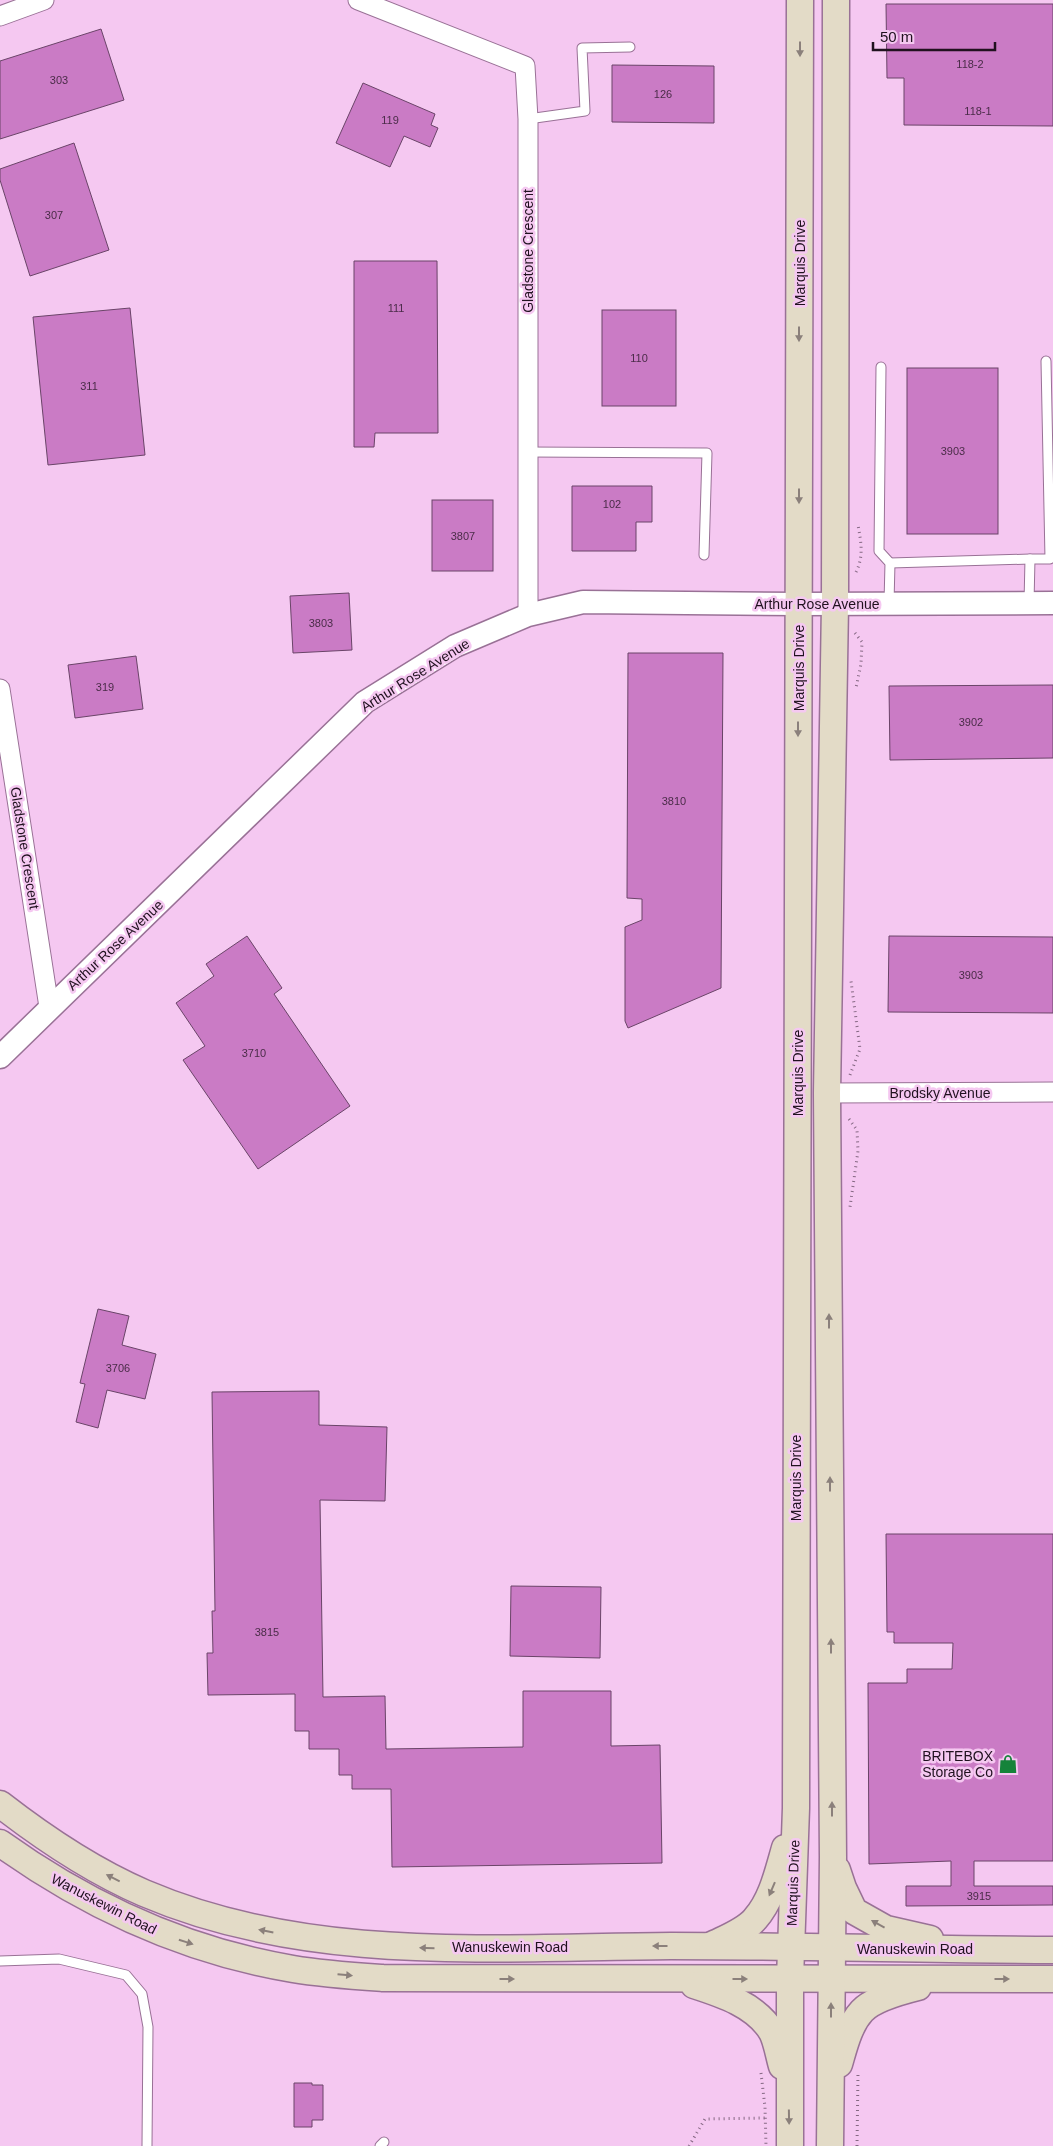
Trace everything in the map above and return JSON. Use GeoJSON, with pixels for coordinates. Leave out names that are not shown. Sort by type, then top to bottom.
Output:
{"type":"FeatureCollection","features":[{"type":"Feature","properties":{"kind":"main road","name":"Marquis Drive"},"geometry":{"type":"LineString","coordinates":[[790,2146],[790,1979],[796,1808],[800,0]]}},
{"type":"Feature","properties":{"kind":"main road"},"geometry":{"type":"LineString","coordinates":[[830,2146],[833,1857],[827,1094],[835,604],[836,0]]}},
{"type":"Feature","properties":{"kind":"main road","name":"Wanuskewin Road"},"geometry":{"type":"LineString","coordinates":[[0,1804],[68,1854],[143,1892],[224,1921],[258,1929],[357,1944],[426,1948],[709,1946],[831,1949],[1053,1950]]}},
{"type":"Feature","properties":{"kind":"main road"},"geometry":{"type":"LineString","coordinates":[[709,1946],[732,1935],[755,1920],[776,1880],[796,1808]]}},
{"type":"Feature","properties":{"kind":"main road","name":"Wanuskewin Road"},"geometry":{"type":"LineString","coordinates":[[0,1842],[38,1870],[136,1923],[217,1951],[292,1969],[383,1978],[1053,1979]]}},
{"type":"Feature","properties":{"kind":"main road"},"geometry":{"type":"LineString","coordinates":[[833,1857],[843,1888],[854,1911],[886,1928],[976,1949]]}},
{"type":"Feature","properties":{"kind":"main road"},"geometry":{"type":"LineString","coordinates":[[672,1979],[710,1990],[744,2005],[759,2016],[772,2033],[789,2088]]}},
{"type":"Feature","properties":{"kind":"main road"},"geometry":{"type":"LineString","coordinates":[[830,2089],[850,2030],[862,2010],[891,1994],[961,1979]]}},
{"type":"Feature","properties":{"kind":"street"},"geometry":{"type":"LineString","coordinates":[[0,16],[44,0]]}},
{"type":"Feature","properties":{"kind":"street","name":"Gladstone Crescent"},"geometry":{"type":"LineString","coordinates":[[358,0],[525,66],[528,119],[528,615]]}},
{"type":"Feature","properties":{"kind":"street","name":"Arthur Rose Avenue"},"geometry":{"type":"LineString","coordinates":[[0,1057],[49,1007],[163,900],[365,702],[455,646],[528,615],[583,602],[799,604],[1053,603]]}},
{"type":"Feature","properties":{"kind":"street","name":"Gladstone Crescent"},"geometry":{"type":"LineString","coordinates":[[0,688],[5,755],[49,1007]]}},
{"type":"Feature","properties":{"kind":"street","name":"Brodsky Avenue"},"geometry":{"type":"LineString","coordinates":[[827,1094],[1053,1092]]}},
{"type":"Feature","properties":{"kind":"lane"},"geometry":{"type":"LineString","coordinates":[[528,119],[585,111],[582,48],[630,47]]}},
{"type":"Feature","properties":{"kind":"lane"},"geometry":{"type":"LineString","coordinates":[[890,563],[1050,559],[1050,413],[1046,361]]}},
{"type":"Feature","properties":{"kind":"lane"},"geometry":{"type":"LineString","coordinates":[[881,367],[879,551],[890,563],[889,604]]}},
{"type":"Feature","properties":{"kind":"lane"},"geometry":{"type":"LineString","coordinates":[[528,452],[707,453],[704,555]]}},
{"type":"Feature","properties":{"kind":"lane"},"geometry":{"type":"LineString","coordinates":[[1029,603],[1030,559]]}},
{"type":"Feature","properties":{"kind":"lane"},"geometry":{"type":"LineString","coordinates":[[0,1962],[59,1959],[126,1975],[142,1994],[148,2027],[147,2146]]}},
{"type":"Feature","properties":{"kind":"path"},"geometry":{"type":"LineString","coordinates":[[759,2065],[763,2084],[766,2146]]}},
{"type":"Feature","properties":{"kind":"path"},"geometry":{"type":"LineString","coordinates":[[857,2146],[859,2066]]}},
{"type":"Feature","properties":{"kind":"path"},"geometry":{"type":"LineString","coordinates":[[689,2146],[705,2119],[765,2118]]}},
{"type":"Feature","properties":{"kind":"building"},"geometry":{"type":"Polygon","coordinates":[[[886,4],[1053,4],[1053,126],[904,125],[904,78],[887,78],[886,4]]]}},
{"type":"Feature","properties":{"kind":"building"},"geometry":{"type":"Polygon","coordinates":[[[101,29],[124,100],[0,139],[0,61],[101,29]]]}},
{"type":"Feature","properties":{"kind":"building"},"geometry":{"type":"Polygon","coordinates":[[[612,65],[714,66],[714,123],[612,122],[612,65]]]}},
{"type":"Feature","properties":{"kind":"building"},"geometry":{"type":"Polygon","coordinates":[[[363,83],[435,114],[431,125],[438,128],[430,147],[404,136],[390,167],[336,143],[363,83]]]}},
{"type":"Feature","properties":{"kind":"building"},"geometry":{"type":"Polygon","coordinates":[[[74,143],[109,250],[30,276],[0,180],[0,169],[74,143]]]}},
{"type":"Feature","properties":{"kind":"building"},"geometry":{"type":"Polygon","coordinates":[[[354,261],[437,261],[438,433],[375,433],[374,447],[354,447],[354,261]]]}},
{"type":"Feature","properties":{"kind":"building"},"geometry":{"type":"Polygon","coordinates":[[[130,308],[145,455],[48,465],[33,317],[130,308]]]}},
{"type":"Feature","properties":{"kind":"building"},"geometry":{"type":"Polygon","coordinates":[[[602,310],[676,310],[676,406],[602,406],[602,310]]]}},
{"type":"Feature","properties":{"kind":"building"},"geometry":{"type":"Polygon","coordinates":[[[907,368],[998,368],[998,534],[907,534],[907,368]]]}},
{"type":"Feature","properties":{"kind":"building"},"geometry":{"type":"Polygon","coordinates":[[[572,486],[652,486],[652,522],[636,522],[636,551],[572,551],[572,486]]]}},
{"type":"Feature","properties":{"kind":"building"},"geometry":{"type":"Polygon","coordinates":[[[432,500],[493,500],[493,571],[432,571],[432,500]]]}},
{"type":"Feature","properties":{"kind":"building"},"geometry":{"type":"Polygon","coordinates":[[[349,593],[352,650],[293,653],[290,596],[349,593]]]}},
{"type":"Feature","properties":{"kind":"building"},"geometry":{"type":"Polygon","coordinates":[[[628,653],[723,653],[721,988],[628,1028],[625,1021],[625,927],[642,920],[642,899],[627,898],[628,653]]]}},
{"type":"Feature","properties":{"kind":"building"},"geometry":{"type":"Polygon","coordinates":[[[136,656],[143,709],[75,718],[68,665],[136,656]]]}},
{"type":"Feature","properties":{"kind":"building"},"geometry":{"type":"Polygon","coordinates":[[[1053,685],[1053,758],[890,760],[889,686],[1053,685]]]}},
{"type":"Feature","properties":{"kind":"building"},"geometry":{"type":"Polygon","coordinates":[[[247,936],[282,988],[274,994],[350,1106],[258,1169],[183,1060],[205,1046],[176,1003],[214,976],[206,964],[247,936]]]}},
{"type":"Feature","properties":{"kind":"building"},"geometry":{"type":"Polygon","coordinates":[[[889,936],[1053,937],[1053,1013],[888,1012],[889,936]]]}},
{"type":"Feature","properties":{"kind":"building"},"geometry":{"type":"Polygon","coordinates":[[[98,1309],[129,1316],[122,1345],[156,1354],[145,1399],[107,1390],[98,1428],[76,1422],[85,1384],[80,1383],[98,1309]]]}},
{"type":"Feature","properties":{"kind":"building"},"geometry":{"type":"Polygon","coordinates":[[[319,1391],[319,1425],[387,1427],[385,1501],[320,1500],[323,1697],[385,1696],[386,1749],[523,1747],[523,1691],[611,1691],[611,1746],[660,1745],[662,1863],[392,1867],[391,1789],[352,1789],[352,1775],[339,1775],[339,1749],[309,1749],[309,1731],[295,1731],[295,1694],[208,1695],[207,1653],[213,1653],[212,1611],[215,1611],[212,1392],[319,1391]]]}},
{"type":"Feature","properties":{"kind":"building"},"geometry":{"type":"Polygon","coordinates":[[[886,1534],[1053,1534],[1053,1861],[974,1861],[974,1886],[1053,1886],[1053,1905],[906,1906],[906,1886],[951,1886],[951,1861],[869,1864],[868,1683],[907,1683],[907,1669],[952,1669],[953,1643],[894,1643],[894,1632],[887,1632],[886,1534]]]}},
{"type":"Feature","properties":{"kind":"building"},"geometry":{"type":"Polygon","coordinates":[[[511,1586],[601,1587],[600,1658],[510,1656],[511,1586]]]}},
{"type":"Feature","properties":{"kind":"building"},"geometry":{"type":"Polygon","coordinates":[[[294,2083],[323,2085],[323,2120],[312,2120],[312,2127],[294,2127],[294,2083]]]}},
{"type":"Feature","properties":{"kind":"place","name":"BRITEBOX Storage Co"},"geometry":{"type":"Point","coordinates":[1008,1764]}}]}
